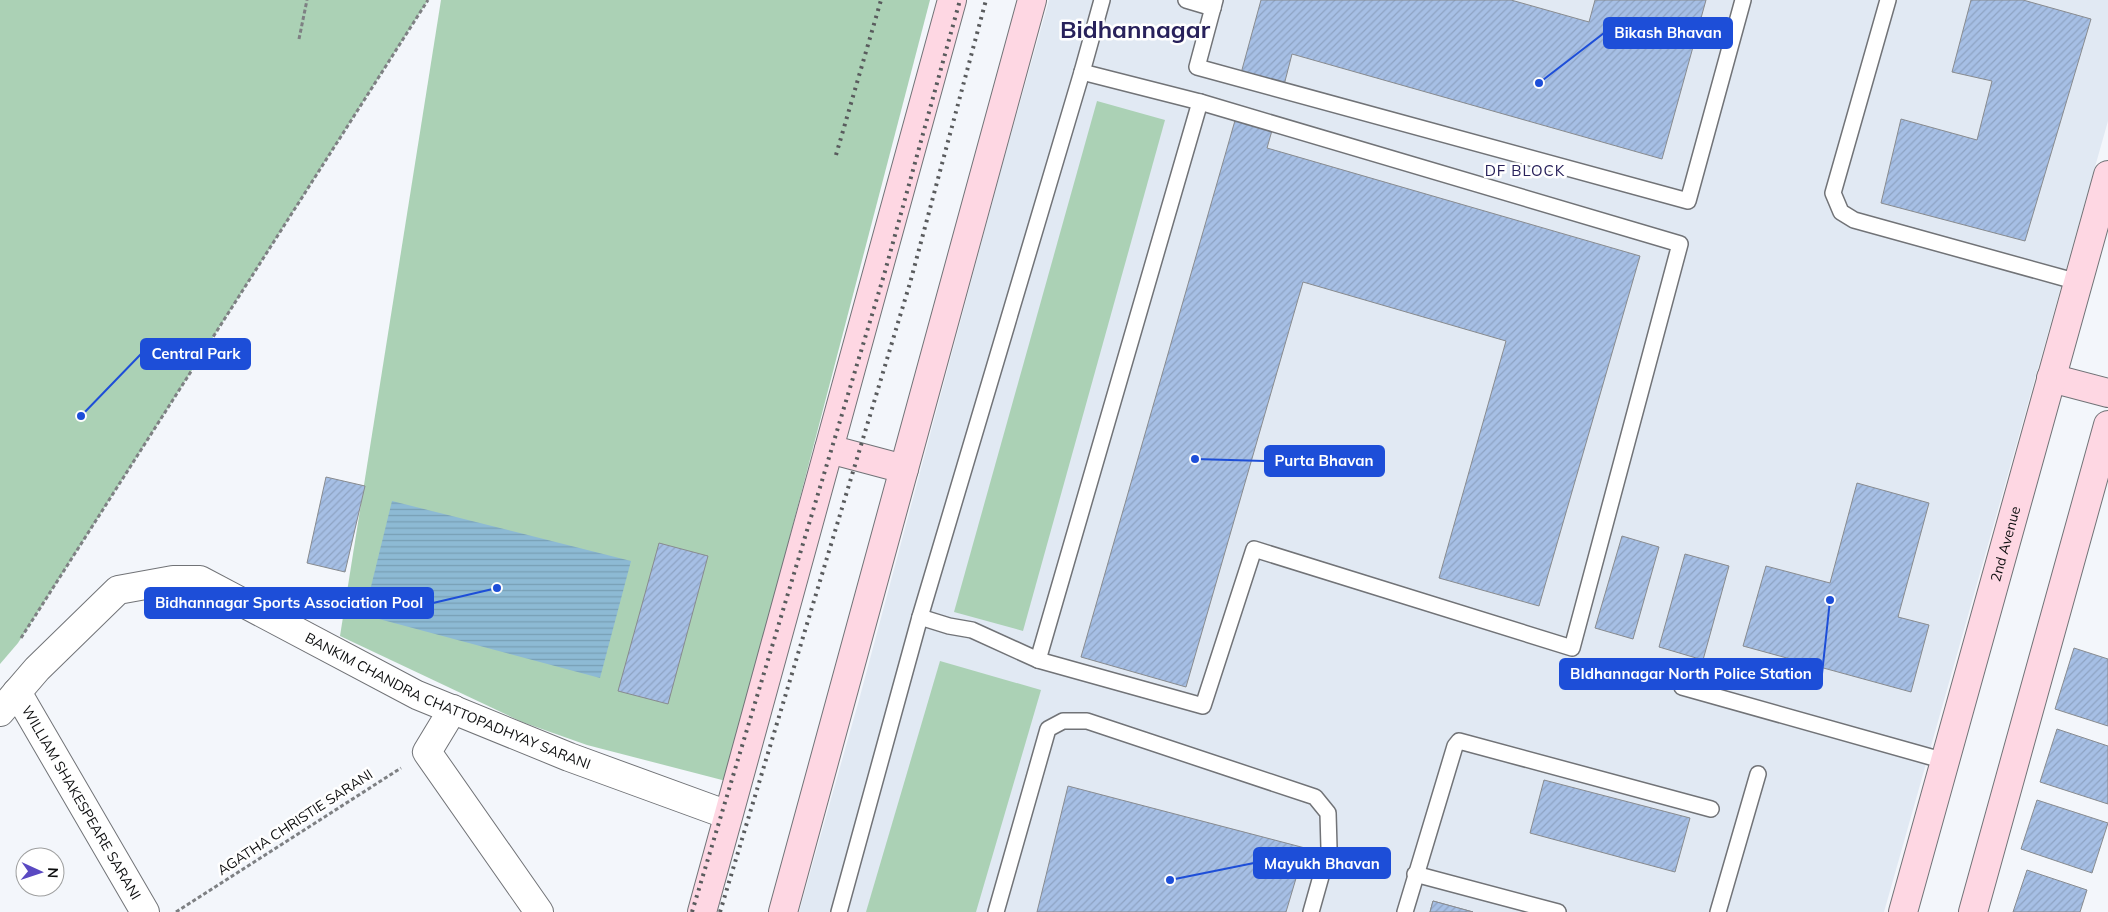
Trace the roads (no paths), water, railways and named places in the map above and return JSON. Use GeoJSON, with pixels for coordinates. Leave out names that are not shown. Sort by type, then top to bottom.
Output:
{"type":"FeatureCollection","features":[{"type":"Feature","properties":{"kind":"main road"},"geometry":{"type":"LineString","coordinates":[[702,912],[952,0]]}},
{"type":"Feature","properties":{"kind":"main road"},"geometry":{"type":"LineString","coordinates":[[783,912],[1032,0]]}},
{"type":"Feature","properties":{"kind":"main road","name":"2nd Avenue"},"geometry":{"type":"LineString","coordinates":[[1903,912],[2108,175]]}},
{"type":"Feature","properties":{"kind":"main road"},"geometry":{"type":"LineString","coordinates":[[2052,378],[2108,393]]}},
{"type":"Feature","properties":{"kind":"main road"},"geometry":{"type":"LineString","coordinates":[[1973,912],[2108,425]]}},
{"type":"Feature","properties":{"kind":"main road"},"geometry":{"type":"LineString","coordinates":[[829,449],[904,469]]}},
{"type":"Feature","properties":{"kind":"street","name":"BANKIM CHANDRA CHATTOPADHYAY SARANI"},"geometry":{"type":"LineString","coordinates":[[8,702],[37,669],[118,590],[173,580],[200,580],[416,695],[569,758],[728,815]]}},
{"type":"Feature","properties":{"kind":"street","name":"WILLIAM SHAKESPEARE SARANI"},"geometry":{"type":"LineString","coordinates":[[8,702],[145,912]]}},
{"type":"Feature","properties":{"kind":"street"},"geometry":{"type":"LineString","coordinates":[[453,709],[427,752],[539,912]]}},
{"type":"Feature","properties":{"kind":"lane"},"geometry":{"type":"LineString","coordinates":[[839,912],[920,617],[1102,0]]}},
{"type":"Feature","properties":{"kind":"lane"},"geometry":{"type":"LineString","coordinates":[[1186,0],[1214,4],[1197,67],[1688,201],[1743,0]]}},
{"type":"Feature","properties":{"kind":"lane"},"geometry":{"type":"LineString","coordinates":[[1888,0],[1833,193],[1841,212],[1854,220],[2078,282]]}},
{"type":"Feature","properties":{"kind":"lane"},"geometry":{"type":"LineString","coordinates":[[920,617],[949,626],[972,630],[1038,660],[1203,706],[1254,549],[1572,648],[1680,244],[1200,102],[1082,72]]}},
{"type":"Feature","properties":{"kind":"lane"},"geometry":{"type":"LineString","coordinates":[[1038,660],[1200,102]]}},
{"type":"Feature","properties":{"kind":"lane"},"geometry":{"type":"LineString","coordinates":[[1682,687],[1945,761]]}},
{"type":"Feature","properties":{"kind":"lane"},"geometry":{"type":"LineString","coordinates":[[996,912],[1048,729],[1063,721],[1087,721],[1315,796],[1328,813],[1328,848],[1311,912]]}},
{"type":"Feature","properties":{"kind":"lane"},"geometry":{"type":"LineString","coordinates":[[1405,912],[1455,746],[1459,741],[1711,809]]}},
{"type":"Feature","properties":{"kind":"lane"},"geometry":{"type":"LineString","coordinates":[[1718,912],[1758,774]]}},
{"type":"Feature","properties":{"kind":"lane"},"geometry":{"type":"LineString","coordinates":[[1416,874],[1558,912]]}},
{"type":"Feature","properties":{"kind":"water"},"geometry":{"type":"Polygon","coordinates":[[[392,501],[631,561],[600,678],[364,615],[392,501]]]}},
{"type":"Feature","properties":{"kind":"railway"},"geometry":{"type":"LineString","coordinates":[[836,155],[881,0]]}},
{"type":"Feature","properties":{"kind":"railway"},"geometry":{"type":"LineString","coordinates":[[692,912],[884,275],[960,0]]}},
{"type":"Feature","properties":{"kind":"railway"},"geometry":{"type":"LineString","coordinates":[[720,912],[910,283],[986,0]]}},
{"type":"Feature","properties":{"kind":"place","name":"Bikash Bhavan"},"geometry":{"type":"Point","coordinates":[1539,83]}},
{"type":"Feature","properties":{"kind":"place","name":"Central Park"},"geometry":{"type":"Point","coordinates":[81,416]}},
{"type":"Feature","properties":{"kind":"place","name":"Purta Bhavan"},"geometry":{"type":"Point","coordinates":[1195,459]}},
{"type":"Feature","properties":{"kind":"place","name":"Bidhannagar Sports Association Pool"},"geometry":{"type":"Point","coordinates":[497,588]}},
{"type":"Feature","properties":{"kind":"place","name":"BIdhannagar North Police Station"},"geometry":{"type":"Point","coordinates":[1830,600]}},
{"type":"Feature","properties":{"kind":"place","name":"Mayukh Bhavan"},"geometry":{"type":"Point","coordinates":[1170,880]}},
{"type":"Feature","properties":{"kind":"district","name":"Bidhannagar"},"geometry":{"type":"Point","coordinates":[1135,30]}},
{"type":"Feature","properties":{"kind":"district","name":"DF BLOCK"},"geometry":{"type":"Point","coordinates":[1525,171]}}]}
